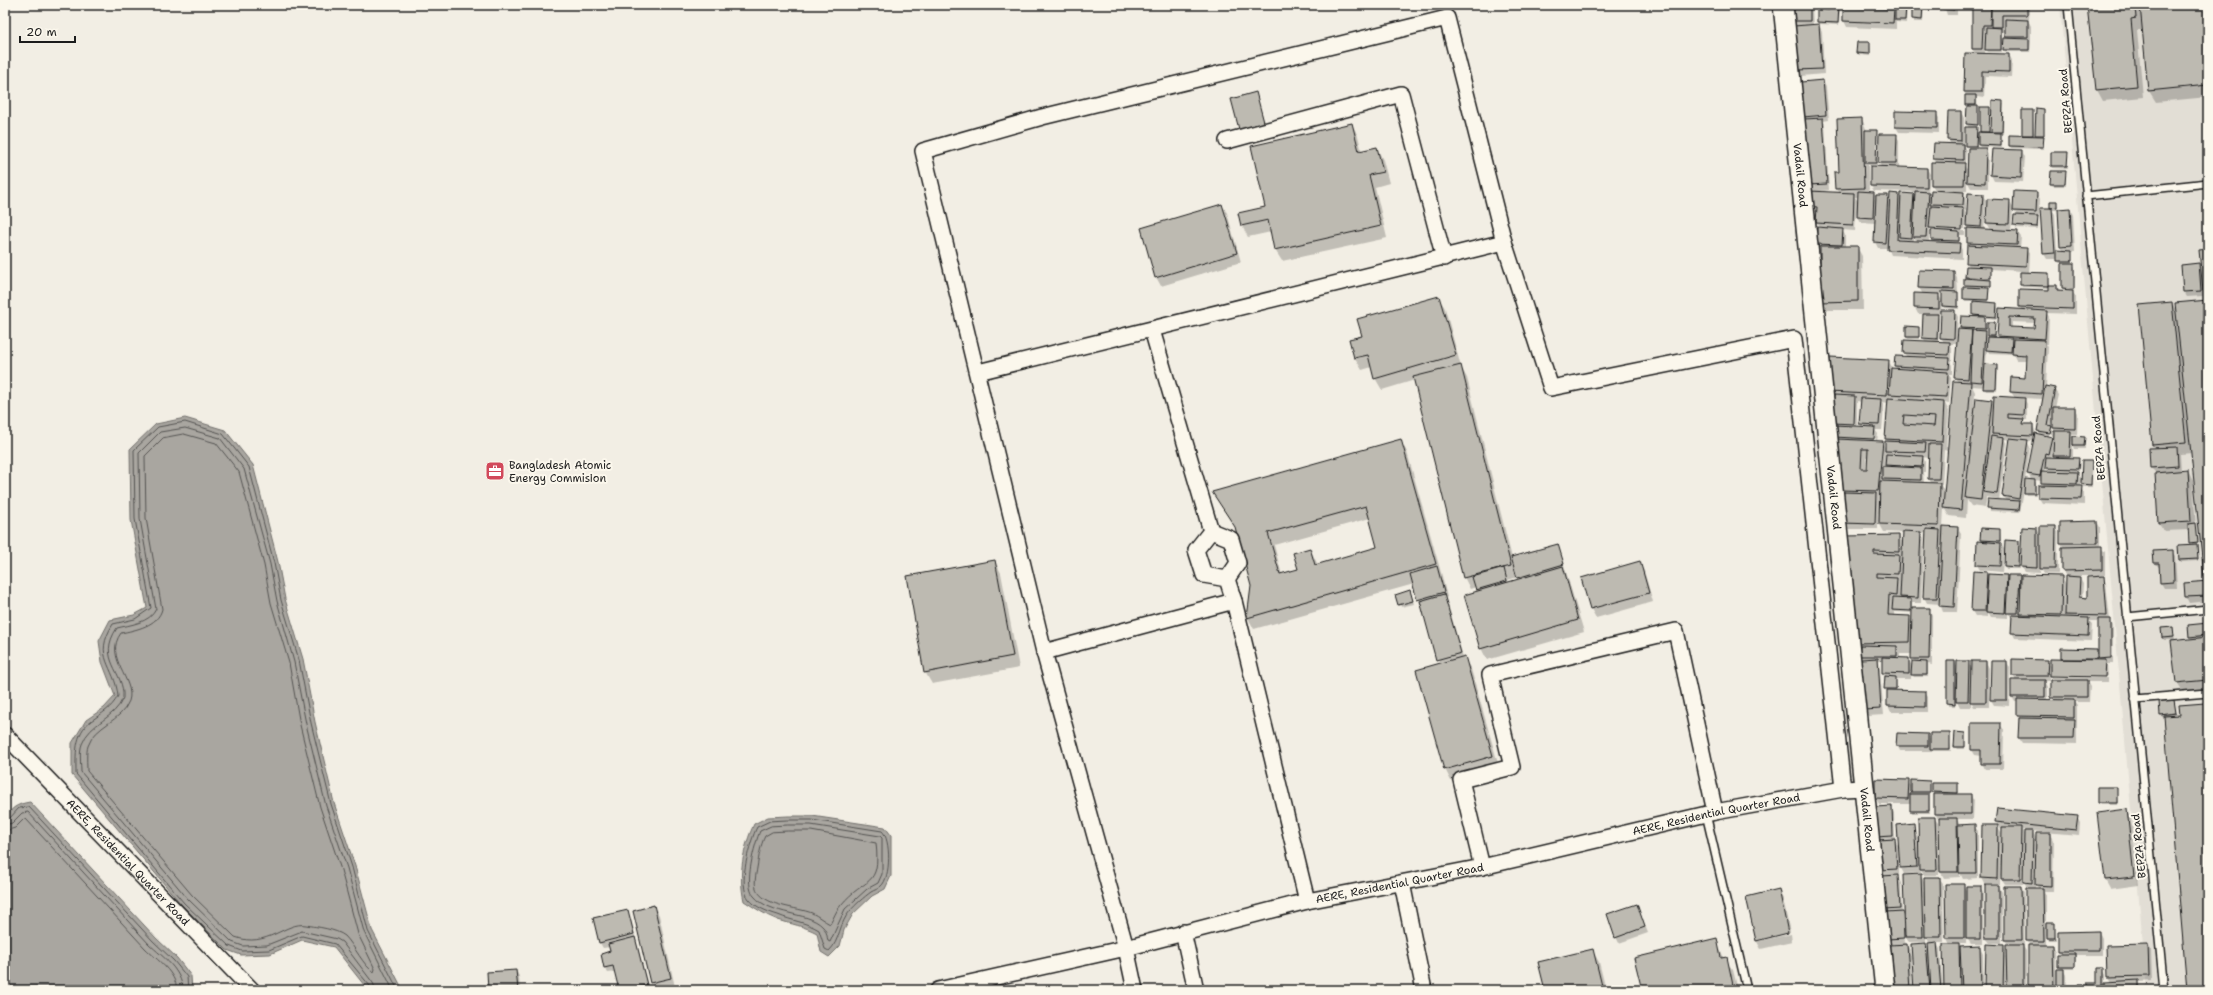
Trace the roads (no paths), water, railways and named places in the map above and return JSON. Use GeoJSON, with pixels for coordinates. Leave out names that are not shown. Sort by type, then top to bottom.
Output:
{"type":"FeatureCollection","features":[{"type":"Feature","properties":{"kind":"street","name":"Vadail Road"},"geometry":{"type":"LineString","coordinates":[[1783,5],[1885,990]]}},
{"type":"Feature","properties":{"kind":"street"},"geometry":{"type":"LineString","coordinates":[[1135,990],[1126,948],[1044,652],[924,151],[1050,116],[1447,18],[1504,242],[1551,388],[1794,339],[1843,789]]}},
{"type":"Feature","properties":{"kind":"street"},"geometry":{"type":"LineString","coordinates":[[1227,141],[1401,94],[1444,258]]}},
{"type":"Feature","properties":{"kind":"street"},"geometry":{"type":"LineString","coordinates":[[978,372],[1504,242]]}},
{"type":"Feature","properties":{"kind":"street"},"geometry":{"type":"LineString","coordinates":[[1152,330],[1212,531]]}},
{"type":"Feature","properties":{"kind":"street"},"geometry":{"type":"LineString","coordinates":[[1212,531],[1196,550],[1204,575],[1227,579]]}},
{"type":"Feature","properties":{"kind":"street"},"geometry":{"type":"LineString","coordinates":[[1212,531],[1231,539],[1238,563],[1227,579]]}},
{"type":"Feature","properties":{"kind":"street"},"geometry":{"type":"LineString","coordinates":[[1227,579],[1234,601],[1307,901]]}},
{"type":"Feature","properties":{"kind":"street"},"geometry":{"type":"LineString","coordinates":[[1044,652],[1234,601]]}},
{"type":"Feature","properties":{"kind":"street"},"geometry":{"type":"LineString","coordinates":[[1482,867],[1461,780],[1512,767],[1490,675],[1676,631],[1711,813]]}},
{"type":"Feature","properties":{"kind":"street","name":"AERE, Residential Quarter Road"},"geometry":{"type":"LineString","coordinates":[[5,735],[252,990]]}},
{"type":"Feature","properties":{"kind":"street","name":"AERE, Residential Quarter Road"},"geometry":{"type":"LineString","coordinates":[[938,990],[1126,948],[1307,901],[1402,884],[1482,867],[1711,813],[1843,789],[1864,788]]}},
{"type":"Feature","properties":{"kind":"street"},"geometry":{"type":"LineString","coordinates":[[1402,884],[1424,990]]}},
{"type":"Feature","properties":{"kind":"street"},"geometry":{"type":"LineString","coordinates":[[1183,932],[1196,990]]}},
{"type":"Feature","properties":{"kind":"lane","name":"BEPZA Road"},"geometry":{"type":"LineString","coordinates":[[2068,5],[2164,990]]}},
{"type":"Feature","properties":{"kind":"lane"},"geometry":{"type":"LineString","coordinates":[[2086,196],[2208,183]]}},
{"type":"Feature","properties":{"kind":"lane"},"geometry":{"type":"LineString","coordinates":[[2127,617],[2208,609]]}},
{"type":"Feature","properties":{"kind":"lane"},"geometry":{"type":"LineString","coordinates":[[2135,699],[2208,693]]}},
{"type":"Feature","properties":{"kind":"lane"},"geometry":{"type":"LineString","coordinates":[[1711,813],[1747,990]]}},
{"type":"Feature","properties":{"kind":"water"},"geometry":{"type":"Polygon","coordinates":[[[185,418],[225,430],[253,465],[278,562],[285,599],[303,659],[315,722],[334,803],[355,866],[372,930],[403,990],[368,990],[334,947],[302,940],[270,954],[241,955],[227,950],[182,905],[72,775],[72,743],[86,720],[104,708],[115,696],[102,662],[99,641],[110,620],[134,615],[147,608],[131,520],[130,449],[156,424],[185,418]]]}},
{"type":"Feature","properties":{"kind":"water"},"geometry":{"type":"Polygon","coordinates":[[[30,802],[156,938],[177,958],[191,976],[192,990],[5,990],[5,822],[11,810],[21,804],[30,802]]]}},
{"type":"Feature","properties":{"kind":"water"},"geometry":{"type":"Polygon","coordinates":[[[812,816],[885,827],[891,835],[891,876],[885,889],[872,896],[853,914],[844,930],[840,946],[829,957],[821,952],[817,933],[773,918],[744,901],[741,881],[744,852],[754,824],[768,817],[812,816]]]}},
{"type":"Feature","properties":{"kind":"place","name":"Bangladesh Atomic Energy Commision"},"geometry":{"type":"Point","coordinates":[495,471]}}]}
